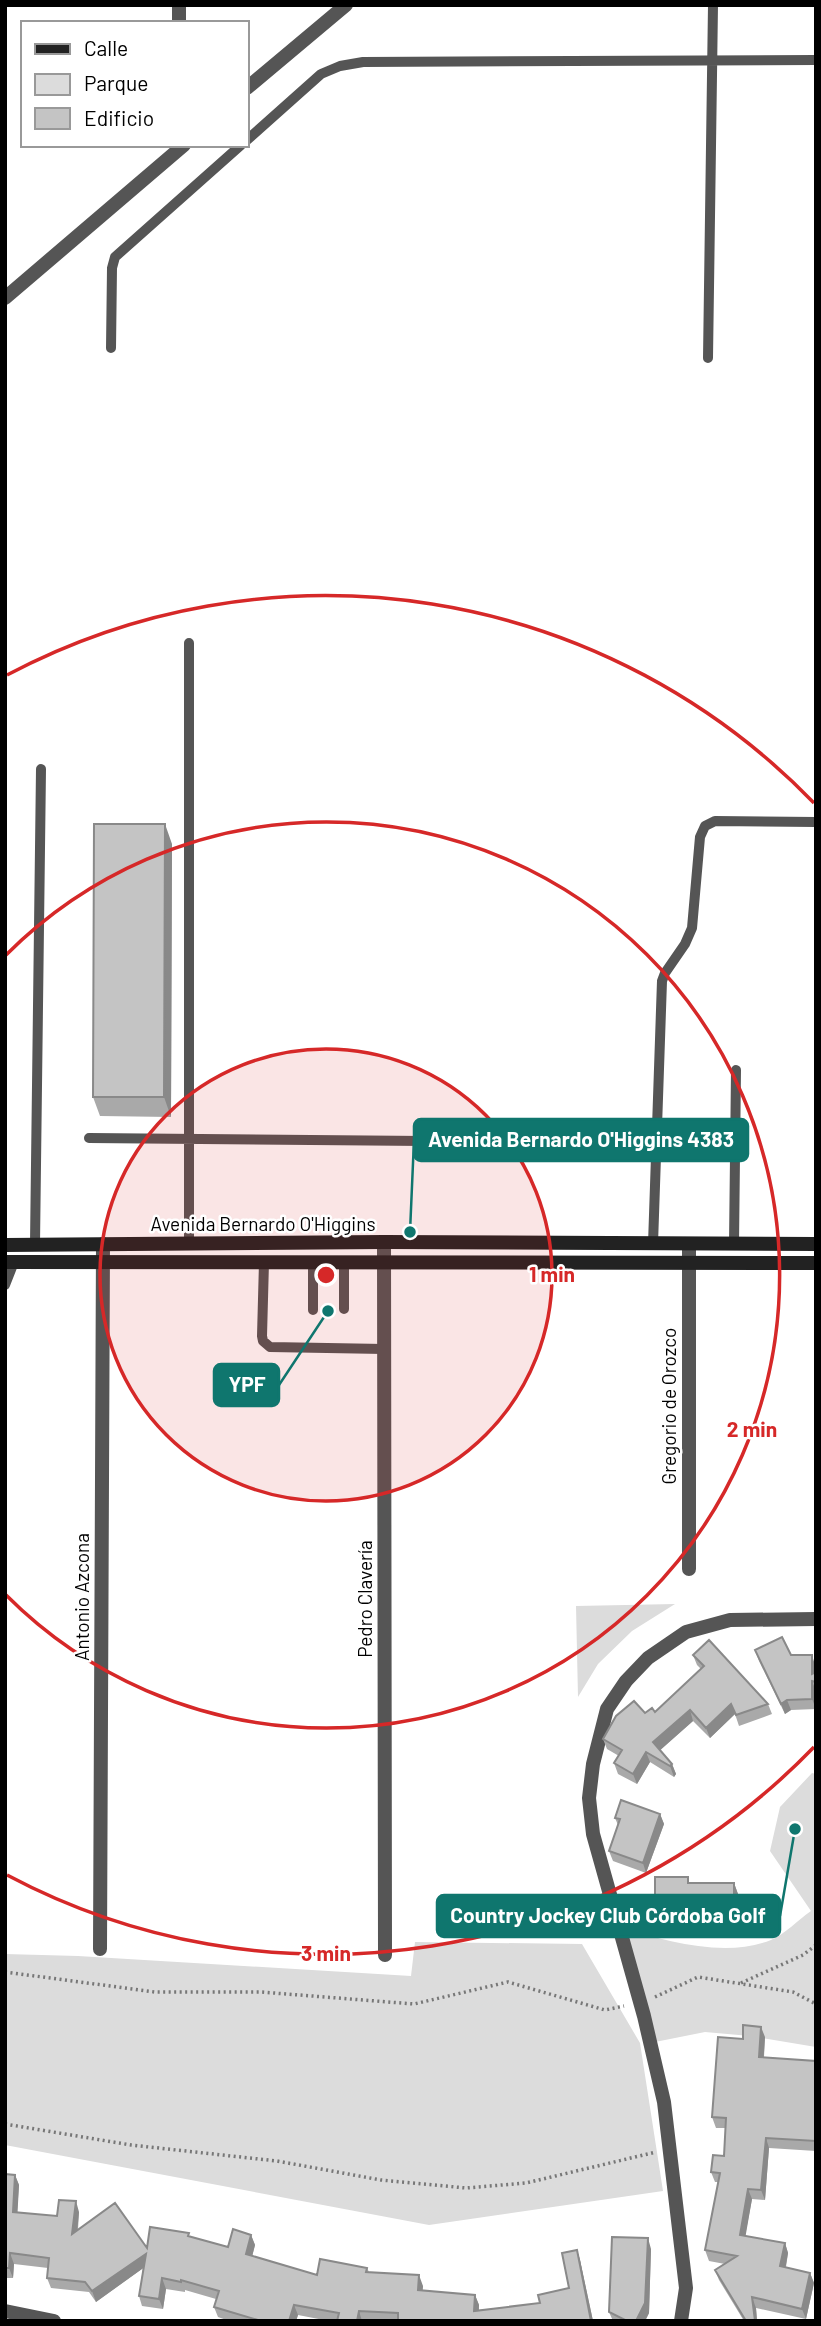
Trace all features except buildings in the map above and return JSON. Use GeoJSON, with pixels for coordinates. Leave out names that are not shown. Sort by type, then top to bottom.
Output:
{"type":"FeatureCollection","features":[{"type":"Feature","properties":{"kind":"main road","name":"Avenida Bernardo O'Higgins"},"geometry":{"type":"LineString","coordinates":[[5,1245],[384,1242],[816,1244]]}},
{"type":"Feature","properties":{"kind":"main road"},"geometry":{"type":"LineString","coordinates":[[34,1244],[34,1262]]}},
{"type":"Feature","properties":{"kind":"main road"},"geometry":{"type":"LineString","coordinates":[[188,1262],[189,1244]]}},
{"type":"Feature","properties":{"kind":"main road","name":"Avenida Bernardo O'Higgins"},"geometry":{"type":"LineString","coordinates":[[10,1262],[816,1263]]}},
{"type":"Feature","properties":{"kind":"street"},"geometry":{"type":"LineString","coordinates":[[248,87],[346,5]]}},
{"type":"Feature","properties":{"kind":"street"},"geometry":{"type":"LineString","coordinates":[[5,298],[180,147]]}},
{"type":"Feature","properties":{"kind":"street","name":"Pedro Clavería"},"geometry":{"type":"LineString","coordinates":[[384,1242],[385,1955]]}},
{"type":"Feature","properties":{"kind":"street","name":"Antonio Azcona"},"geometry":{"type":"LineString","coordinates":[[100,1949],[103,1244]]}},
{"type":"Feature","properties":{"kind":"street","name":"Gregorio de Orozco"},"geometry":{"type":"LineString","coordinates":[[688,1244],[688,1569]]}},
{"type":"Feature","properties":{"kind":"street"},"geometry":{"type":"LineString","coordinates":[[681,2321],[686,2288],[664,2102],[593,1833],[589,1798],[593,1764],[607,1709],[626,1681],[648,1658],[686,1632],[730,1620],[816,1619]]}},
{"type":"Feature","properties":{"kind":"street"},"geometry":{"type":"LineString","coordinates":[[5,2311],[54,2321]]}},
{"type":"Feature","properties":{"kind":"lane"},"geometry":{"type":"LineString","coordinates":[[708,358],[713,5]]}},
{"type":"Feature","properties":{"kind":"lane"},"geometry":{"type":"LineString","coordinates":[[248,139],[321,74],[340,66],[363,62],[816,60]]}},
{"type":"Feature","properties":{"kind":"lane"},"geometry":{"type":"LineString","coordinates":[[111,348],[112,268],[115,257],[239,147]]}},
{"type":"Feature","properties":{"kind":"lane"},"geometry":{"type":"LineString","coordinates":[[189,643],[189,1244]]}},
{"type":"Feature","properties":{"kind":"lane"},"geometry":{"type":"LineString","coordinates":[[34,1244],[41,769]]}},
{"type":"Feature","properties":{"kind":"lane"},"geometry":{"type":"LineString","coordinates":[[653,1244],[662,981],[692,928],[700,837],[705,827],[715,821],[816,822]]}},
{"type":"Feature","properties":{"kind":"lane"},"geometry":{"type":"LineString","coordinates":[[734,1244],[736,1070]]}},
{"type":"Feature","properties":{"kind":"lane"},"geometry":{"type":"LineString","coordinates":[[89,1138],[656,1143]]}},
{"type":"Feature","properties":{"kind":"lane"},"geometry":{"type":"LineString","coordinates":[[5,1285],[10,1262]]}},
{"type":"Feature","properties":{"kind":"lane"},"geometry":{"type":"LineString","coordinates":[[264,1262],[263,1341],[275,1349],[313,1343],[344,1343],[384,1349]]}},
{"type":"Feature","properties":{"kind":"lane"},"geometry":{"type":"LineString","coordinates":[[313,1262],[313,1310]]}},
{"type":"Feature","properties":{"kind":"lane"},"geometry":{"type":"LineString","coordinates":[[344,1262],[344,1309]]}},
{"type":"Feature","properties":{"kind":"path"},"geometry":{"type":"LineString","coordinates":[[739,1983],[803,1955],[816,1945]]}},
{"type":"Feature","properties":{"kind":"path"},"geometry":{"type":"LineString","coordinates":[[5,1972],[155,1992],[261,1992],[414,2004],[508,1982],[605,2010],[640,2004],[698,1978],[793,1992],[816,2004]]}},
{"type":"Feature","properties":{"kind":"path"},"geometry":{"type":"LineString","coordinates":[[5,2124],[131,2145],[277,2161],[381,2180],[466,2188],[526,2183],[669,2148]]}},
{"type":"Feature","properties":{"kind":"green space"},"geometry":{"type":"Polygon","coordinates":[[[675,1604],[632,1631],[598,1664],[578,1697],[576,1606],[675,1604]]]}},
{"type":"Feature","properties":{"kind":"green space"},"geometry":{"type":"Polygon","coordinates":[[[812,1773],[816,1774],[816,2047],[705,2032],[650,2043],[619,1928],[695,1946],[734,1948],[771,1940],[811,1911],[770,1851],[780,1807],[812,1773]]]}},
{"type":"Feature","properties":{"kind":"green space"},"geometry":{"type":"Polygon","coordinates":[[[415,1942],[582,1944],[640,2043],[663,2191],[429,2225],[5,2145],[5,1954],[411,1976],[415,1942]]]}},
{"type":"Feature","properties":{"kind":"place","name":"Avenida Bernardo O'Higgins 4383"},"geometry":{"type":"Point","coordinates":[410,1232]}},
{"type":"Feature","properties":{"kind":"place","name":"YPF"},"geometry":{"type":"Point","coordinates":[328,1311]}},
{"type":"Feature","properties":{"kind":"place","name":"Country Jockey Club Córdoba Golf"},"geometry":{"type":"Point","coordinates":[795,1829]}}]}
